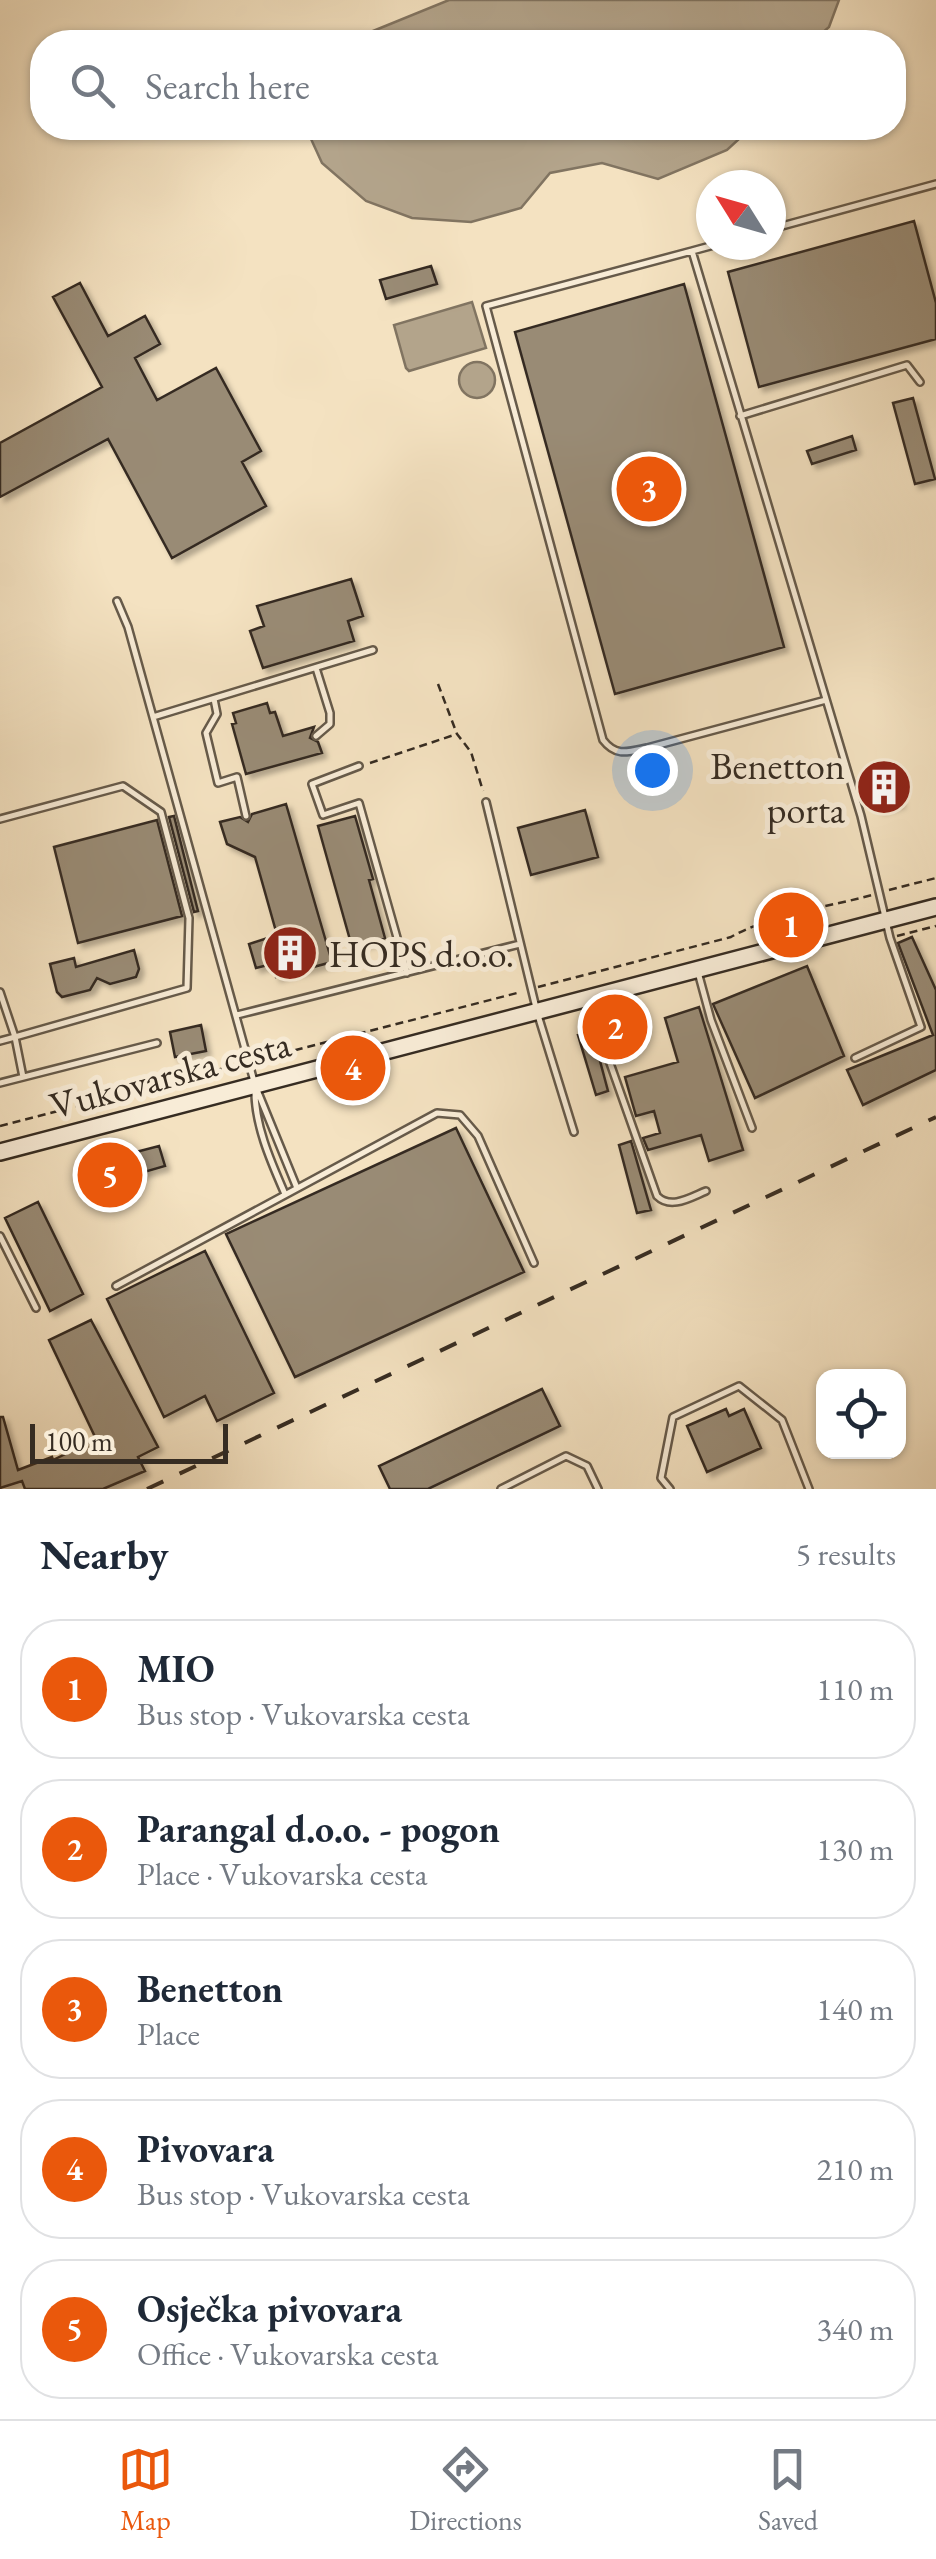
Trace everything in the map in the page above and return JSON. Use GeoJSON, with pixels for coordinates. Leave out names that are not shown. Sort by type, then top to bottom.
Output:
{"type":"FeatureCollection","features":[{"type":"Feature","properties":{"kind":"main road","name":"Vukovarska cesta"},"geometry":{"type":"LineString","coordinates":[[0,1152],[936,907]]}},
{"type":"Feature","properties":{"kind":"lane"},"geometry":{"type":"LineString","coordinates":[[786,225],[936,184]]}},
{"type":"Feature","properties":{"kind":"lane"},"geometry":{"type":"LineString","coordinates":[[696,250],[486,306],[603,740],[620,754],[826,700]]}},
{"type":"Feature","properties":{"kind":"lane"},"geometry":{"type":"LineString","coordinates":[[692,251],[826,700],[890,938],[921,1027],[856,1058]]}},
{"type":"Feature","properties":{"kind":"lane"},"geometry":{"type":"LineString","coordinates":[[740,416],[906,365],[920,382]]}},
{"type":"Feature","properties":{"kind":"lane"},"geometry":{"type":"LineString","coordinates":[[117,602],[237,1015],[255,1086],[259,1120],[285,1194]]}},
{"type":"Feature","properties":{"kind":"lane"},"geometry":{"type":"LineString","coordinates":[[153,717],[374,650]]}},
{"type":"Feature","properties":{"kind":"lane"},"geometry":{"type":"LineString","coordinates":[[316,668],[330,712],[330,724],[316,736]]}},
{"type":"Feature","properties":{"kind":"lane"},"geometry":{"type":"LineString","coordinates":[[214,699],[218,714],[206,733],[218,782],[237,777],[246,816]]}},
{"type":"Feature","properties":{"kind":"lane"},"geometry":{"type":"LineString","coordinates":[[358,766],[312,784],[323,815],[359,803],[407,973]]}},
{"type":"Feature","properties":{"kind":"lane"},"geometry":{"type":"LineString","coordinates":[[0,818],[112,787],[123,786],[135,792],[161,812],[189,918],[187,988],[0,1041]]}},
{"type":"Feature","properties":{"kind":"lane"},"geometry":{"type":"LineString","coordinates":[[486,802],[537,1012],[574,1132]]}},
{"type":"Feature","properties":{"kind":"lane"},"geometry":{"type":"LineString","coordinates":[[237,1015],[520,944]]}},
{"type":"Feature","properties":{"kind":"lane"},"geometry":{"type":"LineString","coordinates":[[697,970],[711,1020],[752,1128]]}},
{"type":"Feature","properties":{"kind":"lane"},"geometry":{"type":"LineString","coordinates":[[0,992],[23,1077]]}},
{"type":"Feature","properties":{"kind":"lane"},"geometry":{"type":"LineString","coordinates":[[588,998],[657,1196],[662,1202],[674,1204],[706,1191]]}},
{"type":"Feature","properties":{"kind":"lane"},"geometry":{"type":"LineString","coordinates":[[0,1083],[156,1043]]}},
{"type":"Feature","properties":{"kind":"lane"},"geometry":{"type":"LineString","coordinates":[[255,1086],[297,1188]]}},
{"type":"Feature","properties":{"kind":"lane"},"geometry":{"type":"LineString","coordinates":[[116,1286],[437,1112],[460,1116],[478,1136],[534,1264]]}},
{"type":"Feature","properties":{"kind":"lane"},"geometry":{"type":"LineString","coordinates":[[0,1236],[36,1308]]}},
{"type":"Feature","properties":{"kind":"lane"},"geometry":{"type":"LineString","coordinates":[[670,1489],[660,1478],[673,1417],[739,1386],[782,1420],[809,1489]]}},
{"type":"Feature","properties":{"kind":"lane"},"geometry":{"type":"LineString","coordinates":[[501,1489],[566,1456],[587,1466],[598,1489]]}},
{"type":"Feature","properties":{"kind":"path"},"geometry":{"type":"LineString","coordinates":[[438,684],[457,734],[470,752],[486,802]]}},
{"type":"Feature","properties":{"kind":"path"},"geometry":{"type":"LineString","coordinates":[[358,766],[457,734]]}},
{"type":"Feature","properties":{"kind":"path"},"geometry":{"type":"LineString","coordinates":[[0,1126],[731,937],[791,914],[936,878]]}},
{"type":"Feature","properties":{"kind":"path"},"geometry":{"type":"LineString","coordinates":[[890,938],[936,926]]}},
{"type":"Feature","properties":{"kind":"shaded area"},"geometry":{"type":"Polygon","coordinates":[[[449,0],[839,0],[826,30],[375,30],[449,0]]]}},
{"type":"Feature","properties":{"kind":"shaded area"},"geometry":{"type":"Polygon","coordinates":[[[311,140],[738,140],[727,150],[658,179],[602,163],[550,173],[521,208],[471,222],[412,218],[366,201],[322,163],[311,140]]]}},
{"type":"Feature","properties":{"kind":"shaded area"},"geometry":{"type":"Polygon","coordinates":[[[472,302],[486,348],[409,371],[394,325],[472,302]]]}},
{"type":"Feature","properties":{"kind":"shaded area"},"geometry":{"type":"Polygon","coordinates":[[[477,362],[490,367],[495,380],[490,393],[477,398],[464,393],[459,380],[464,367],[477,362]]]}},
{"type":"Feature","properties":{"kind":"building"},"geometry":{"type":"Polygon","coordinates":[[[914,221],[936,303],[936,339],[759,387],[728,272],[786,260],[786,256],[914,221]]]}},
{"type":"Feature","properties":{"kind":"building"},"geometry":{"type":"Polygon","coordinates":[[[431,266],[437,284],[386,299],[380,280],[431,266]]]}},
{"type":"Feature","properties":{"kind":"building"},"geometry":{"type":"Polygon","coordinates":[[[80,283],[108,336],[145,316],[160,344],[135,358],[157,400],[216,368],[261,451],[242,462],[266,506],[172,558],[108,439],[0,497],[0,443],[102,387],[53,297],[80,283]]]}},
{"type":"Feature","properties":{"kind":"building"},"geometry":{"type":"Polygon","coordinates":[[[684,284],[784,647],[615,694],[515,332],[684,284]]]}},
{"type":"Feature","properties":{"kind":"building"},"geometry":{"type":"Polygon","coordinates":[[[913,398],[935,479],[915,484],[893,403],[913,398]]]}},
{"type":"Feature","properties":{"kind":"building"},"geometry":{"type":"Polygon","coordinates":[[[852,436],[856,450],[812,464],[807,451],[852,436]]]}},
{"type":"Feature","properties":{"kind":"building"},"geometry":{"type":"Polygon","coordinates":[[[351,579],[363,616],[348,621],[354,641],[263,668],[250,631],[264,626],[257,606],[351,579]]]}},
{"type":"Feature","properties":{"kind":"building"},"geometry":{"type":"Polygon","coordinates":[[[267,703],[270,713],[275,712],[283,736],[314,727],[310,738],[318,742],[322,753],[246,774],[232,724],[236,723],[233,713],[267,703]]]}},
{"type":"Feature","properties":{"kind":"building","name":"Benetton porta"},"geometry":{"type":"Polygon","coordinates":[[[889,764],[900,803],[879,809],[868,771],[889,764]]]}},
{"type":"Feature","properties":{"kind":"building"},"geometry":{"type":"Polygon","coordinates":[[[286,804],[332,962],[276,977],[272,964],[256,968],[249,944],[277,935],[255,857],[227,844],[220,822],[240,817],[248,822],[252,814],[286,804]]]}},
{"type":"Feature","properties":{"kind":"building"},"geometry":{"type":"Polygon","coordinates":[[[585,810],[598,857],[531,875],[518,828],[585,810]]]}},
{"type":"Feature","properties":{"kind":"building"},"geometry":{"type":"Polygon","coordinates":[[[174,816],[198,911],[194,912],[169,817],[174,816]]]}},
{"type":"Feature","properties":{"kind":"building"},"geometry":{"type":"Polygon","coordinates":[[[355,816],[385,938],[352,947],[318,826],[355,816]]]}},
{"type":"Feature","properties":{"kind":"building"},"geometry":{"type":"Polygon","coordinates":[[[157,820],[182,916],[78,943],[54,847],[157,820]]]}},
{"type":"Feature","properties":{"kind":"building"},"geometry":{"type":"Polygon","coordinates":[[[912,937],[936,990],[936,1070],[863,1105],[847,1070],[933,1035],[898,943],[912,937]]]}},
{"type":"Feature","properties":{"kind":"building"},"geometry":{"type":"Polygon","coordinates":[[[134,950],[139,969],[136,977],[110,984],[97,978],[90,990],[62,997],[57,992],[50,964],[74,958],[76,967],[134,950]]]}},
{"type":"Feature","properties":{"kind":"building"},"geometry":{"type":"Polygon","coordinates":[[[807,966],[844,1056],[755,1098],[713,1004],[807,966]]]}},
{"type":"Feature","properties":{"kind":"building"},"geometry":{"type":"Polygon","coordinates":[[[699,1007],[743,1150],[709,1161],[701,1135],[648,1150],[643,1138],[660,1133],[654,1111],[636,1116],[625,1077],[678,1062],[665,1018],[699,1007]]]}},
{"type":"Feature","properties":{"kind":"building"},"geometry":{"type":"Polygon","coordinates":[[[623,1013],[629,1035],[608,1040],[601,1019],[623,1013]]]}},
{"type":"Feature","properties":{"kind":"building"},"geometry":{"type":"Polygon","coordinates":[[[201,1025],[206,1051],[175,1057],[170,1032],[201,1025]]]}},
{"type":"Feature","properties":{"kind":"building"},"geometry":{"type":"Polygon","coordinates":[[[592,1031],[608,1091],[596,1095],[578,1035],[592,1031]]]}},
{"type":"Feature","properties":{"kind":"building"},"geometry":{"type":"Polygon","coordinates":[[[456,1128],[524,1272],[295,1377],[226,1234],[456,1128]]]}},
{"type":"Feature","properties":{"kind":"building"},"geometry":{"type":"Polygon","coordinates":[[[631,1141],[651,1210],[637,1213],[619,1145],[631,1141]]]}},
{"type":"Feature","properties":{"kind":"building"},"geometry":{"type":"Polygon","coordinates":[[[159,1146],[165,1166],[106,1183],[108,1188],[89,1193],[82,1166],[159,1146]]]}},
{"type":"Feature","properties":{"kind":"building"},"geometry":{"type":"Polygon","coordinates":[[[38,1202],[83,1294],[50,1311],[5,1218],[38,1202]]]}},
{"type":"Feature","properties":{"kind":"building"},"geometry":{"type":"Polygon","coordinates":[[[205,1251],[274,1393],[217,1421],[205,1396],[164,1417],[107,1299],[205,1251]]]}},
{"type":"Feature","properties":{"kind":"building"},"geometry":{"type":"Polygon","coordinates":[[[91,1320],[158,1447],[138,1457],[145,1471],[103,1489],[25,1489],[22,1481],[0,1488],[0,1417],[18,1470],[52,1457],[53,1460],[96,1439],[49,1340],[91,1320]]]}},
{"type":"Feature","properties":{"kind":"building"},"geometry":{"type":"Polygon","coordinates":[[[542,1389],[560,1426],[428,1489],[390,1489],[379,1466],[542,1389]]]}},
{"type":"Feature","properties":{"kind":"building"},"geometry":{"type":"Polygon","coordinates":[[[726,1409],[729,1416],[744,1409],[761,1448],[707,1472],[687,1426],[726,1409]]]}},
{"type":"Feature","properties":{"kind":"railway"},"geometry":{"type":"LineString","coordinates":[[147,1489],[936,1117]]}},
{"type":"Feature","properties":{"kind":"place","name":"Benetton"},"geometry":{"type":"Point","coordinates":[649,489]}},
{"type":"Feature","properties":{"kind":"place","name":"Benetton porta"},"geometry":{"type":"Point","coordinates":[884,787]}},
{"type":"Feature","properties":{"kind":"place","name":"MIO"},"geometry":{"type":"Point","coordinates":[791,925]}},
{"type":"Feature","properties":{"kind":"place","name":"HOPS d.o.o."},"geometry":{"type":"Point","coordinates":[290,953]}},
{"type":"Feature","properties":{"kind":"place","name":"Parangal d.o.o. - pogon"},"geometry":{"type":"Point","coordinates":[615,1027]}},
{"type":"Feature","properties":{"kind":"place","name":"Pivovara"},"geometry":{"type":"Point","coordinates":[353,1068]}},
{"type":"Feature","properties":{"kind":"place","name":"Osječka pivovara"},"geometry":{"type":"Point","coordinates":[110,1175]}}]}
